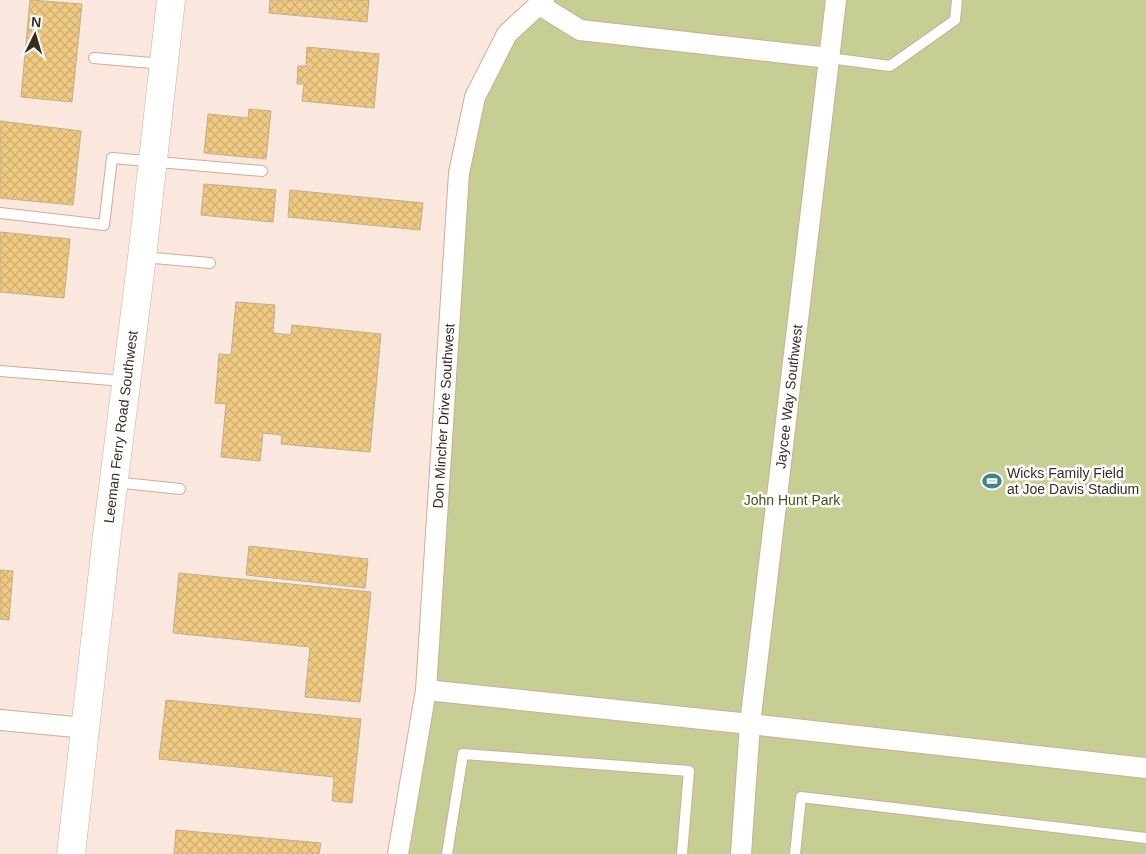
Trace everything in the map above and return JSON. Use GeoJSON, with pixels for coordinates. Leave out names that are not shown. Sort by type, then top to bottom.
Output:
{"type":"FeatureCollection","features":[{"type":"Feature","properties":{"kind":"street","name":"Leeman Ferry Road Southwest"},"geometry":{"type":"LineString","coordinates":[[70,854],[171,0]]}},
{"type":"Feature","properties":{"kind":"street","name":"Jaycee Way Southwest"},"geometry":{"type":"LineString","coordinates":[[741,854],[750,724],[836,0]]}},
{"type":"Feature","properties":{"kind":"street"},"geometry":{"type":"LineString","coordinates":[[541,2],[580,30],[829,58]]}},
{"type":"Feature","properties":{"kind":"street","name":"Don Mincher Drive Southwest"},"geometry":{"type":"LineString","coordinates":[[398,854],[426,690],[459,173],[475,98],[507,34],[541,2]]}},
{"type":"Feature","properties":{"kind":"street"},"geometry":{"type":"LineString","coordinates":[[426,690],[1146,768]]}},
{"type":"Feature","properties":{"kind":"street"},"geometry":{"type":"LineString","coordinates":[[0,720],[86,728]]}},
{"type":"Feature","properties":{"kind":"lane"},"geometry":{"type":"LineString","coordinates":[[829,58],[890,66],[954,20],[957,0]]}},
{"type":"Feature","properties":{"kind":"lane"},"geometry":{"type":"LineString","coordinates":[[94,58],[164,64]]}},
{"type":"Feature","properties":{"kind":"lane"},"geometry":{"type":"LineString","coordinates":[[0,213],[104,225],[112,158],[262,171]]}},
{"type":"Feature","properties":{"kind":"lane"},"geometry":{"type":"LineString","coordinates":[[142,257],[210,263]]}},
{"type":"Feature","properties":{"kind":"lane"},"geometry":{"type":"LineString","coordinates":[[0,371],[125,381]]}},
{"type":"Feature","properties":{"kind":"lane"},"geometry":{"type":"LineString","coordinates":[[114,482],[180,488]]}},
{"type":"Feature","properties":{"kind":"lane"},"geometry":{"type":"LineString","coordinates":[[447,854],[463,754],[689,771],[682,854]]}},
{"type":"Feature","properties":{"kind":"lane"},"geometry":{"type":"LineString","coordinates":[[795,854],[800,797],[1146,838]]}},
{"type":"Feature","properties":{"kind":"shaded area"},"geometry":{"type":"Polygon","coordinates":[[[0,0],[544,0],[398,854],[0,854],[0,0]]]}},
{"type":"Feature","properties":{"kind":"green space","name":"John Hunt Park"},"geometry":{"type":"Polygon","coordinates":[[[544,0],[1146,0],[1146,854],[398,854],[426,690],[459,173],[507,34],[544,0]]]}},
{"type":"Feature","properties":{"kind":"building"},"geometry":{"type":"Polygon","coordinates":[[[30,0],[82,4],[72,102],[21,97],[30,0]]]}},
{"type":"Feature","properties":{"kind":"building"},"geometry":{"type":"Polygon","coordinates":[[[270,0],[369,0],[367,22],[269,13],[270,0]]]}},
{"type":"Feature","properties":{"kind":"building"},"geometry":{"type":"Polygon","coordinates":[[[307,47],[379,54],[374,108],[302,101],[304,84],[297,84],[298,66],[306,66],[307,47]]]}},
{"type":"Feature","properties":{"kind":"building"},"geometry":{"type":"Polygon","coordinates":[[[249,109],[271,111],[266,159],[204,153],[208,114],[248,118],[249,109]]]}},
{"type":"Feature","properties":{"kind":"building"},"geometry":{"type":"Polygon","coordinates":[[[0,121],[81,131],[73,205],[0,198],[0,121]]]}},
{"type":"Feature","properties":{"kind":"building"},"geometry":{"type":"Polygon","coordinates":[[[204,184],[276,190],[273,222],[201,215],[204,184]]]}},
{"type":"Feature","properties":{"kind":"building"},"geometry":{"type":"Polygon","coordinates":[[[290,190],[423,203],[420,230],[288,217],[290,190]]]}},
{"type":"Feature","properties":{"kind":"building"},"geometry":{"type":"Polygon","coordinates":[[[0,232],[70,239],[64,298],[0,292],[0,232]]]}},
{"type":"Feature","properties":{"kind":"building"},"geometry":{"type":"Polygon","coordinates":[[[236,302],[275,305],[273,333],[291,335],[292,325],[381,334],[370,452],[281,444],[282,435],[263,433],[260,461],[221,457],[226,404],[215,403],[219,354],[231,355],[236,302]]]}},
{"type":"Feature","properties":{"kind":"building"},"geometry":{"type":"Polygon","coordinates":[[[249,546],[368,559],[365,588],[246,575],[249,546]]]}},
{"type":"Feature","properties":{"kind":"building"},"geometry":{"type":"Polygon","coordinates":[[[0,570],[13,571],[9,620],[0,619],[0,570]]]}},
{"type":"Feature","properties":{"kind":"building"},"geometry":{"type":"Polygon","coordinates":[[[179,573],[371,592],[360,702],[305,697],[310,647],[173,633],[179,573]]]}},
{"type":"Feature","properties":{"kind":"building"},"geometry":{"type":"Polygon","coordinates":[[[166,700],[361,719],[352,803],[332,801],[334,777],[159,759],[166,700]]]}},
{"type":"Feature","properties":{"kind":"building"},"geometry":{"type":"Polygon","coordinates":[[[176,830],[321,843],[319,854],[174,854],[176,830]]]}},
{"type":"Feature","properties":{"kind":"place","name":"Wicks Family Field at Joe Davis Stadium"},"geometry":{"type":"Point","coordinates":[992,481]}}]}
